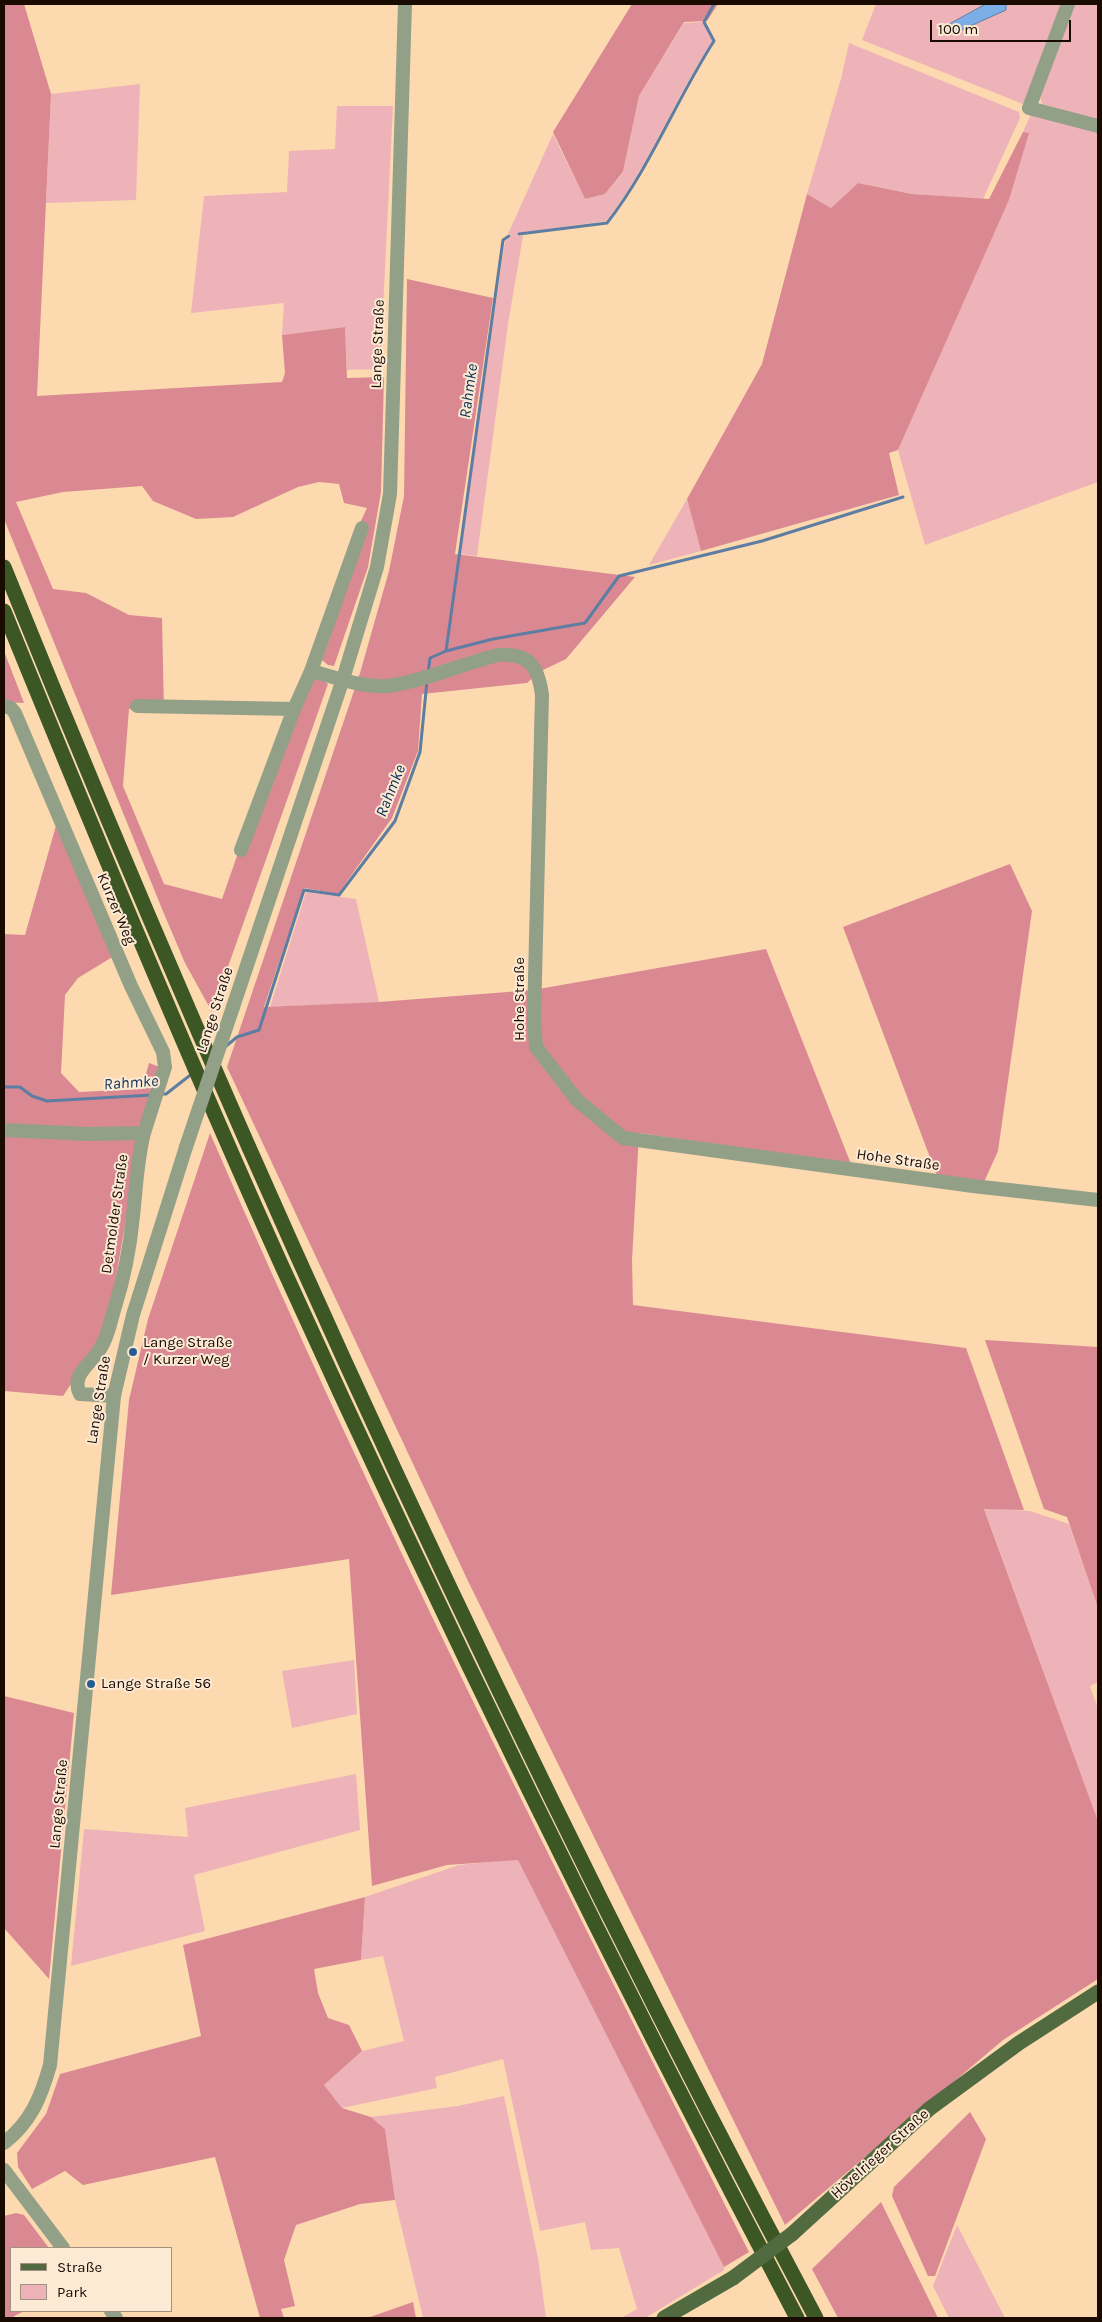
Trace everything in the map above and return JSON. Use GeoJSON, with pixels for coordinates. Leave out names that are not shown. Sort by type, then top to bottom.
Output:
{"type":"FeatureCollection","features":[{"type":"Feature","properties":{"kind":"highway"},"geometry":{"type":"LineString","coordinates":[[4,567],[79,751],[208,1055],[439,1562],[596,1889],[757,2207],[816,2318]]}},
{"type":"Feature","properties":{"kind":"highway"},"geometry":{"type":"LineString","coordinates":[[4,611],[120,893],[280,1263],[564,1863],[659,2052],[797,2318]]}},
{"type":"Feature","properties":{"kind":"main road","name":"Hövelrieger Straße"},"geometry":{"type":"LineString","coordinates":[[664,2318],[733,2278],[792,2234],[929,2109],[1019,2043],[1098,1992]]}},
{"type":"Feature","properties":{"kind":"street","name":"Lange Straße"},"geometry":{"type":"LineString","coordinates":[[4,2143],[26,2122],[43,2091],[50,2065],[114,1396],[132,1315],[232,1007],[343,679],[377,566],[390,494],[405,4]]}},
{"type":"Feature","properties":{"kind":"street"},"geometry":{"type":"LineString","coordinates":[[1068,4],[1029,108],[1098,126]]}},
{"type":"Feature","properties":{"kind":"street"},"geometry":{"type":"LineString","coordinates":[[241,850],[294,709],[311,670],[362,528]]}},
{"type":"Feature","properties":{"kind":"street","name":"Hohe Straße"},"geometry":{"type":"LineString","coordinates":[[343,679],[368,685],[386,686],[428,676],[487,658],[510,654],[526,659],[540,675],[542,695],[534,1019],[536,1047],[577,1100],[623,1138],[926,1180],[1098,1200]]}},
{"type":"Feature","properties":{"kind":"street"},"geometry":{"type":"LineString","coordinates":[[311,670],[343,679]]}},
{"type":"Feature","properties":{"kind":"street","name":"Kurzer Weg"},"geometry":{"type":"LineString","coordinates":[[4,706],[11,708],[15,713],[131,986],[160,1046],[165,1068],[144,1133]]}},
{"type":"Feature","properties":{"kind":"street"},"geometry":{"type":"LineString","coordinates":[[137,706],[294,709]]}},
{"type":"Feature","properties":{"kind":"street","name":"Detmolder Straße"},"geometry":{"type":"LineString","coordinates":[[4,1130],[89,1134],[144,1133],[127,1261],[121,1289],[107,1335],[98,1352],[83,1368],[76,1387],[80,1394],[114,1396]]}},
{"type":"Feature","properties":{"kind":"street"},"geometry":{"type":"LineString","coordinates":[[4,2170],[62,2247]]}},
{"type":"Feature","properties":{"kind":"green space"},"geometry":{"type":"Polygon","coordinates":[[[876,4],[1062,4],[1026,101],[1023,104],[862,40],[876,4]]]}},
{"type":"Feature","properties":{"kind":"green space"},"geometry":{"type":"Polygon","coordinates":[[[1072,4],[1098,4],[1098,120],[1042,104],[1040,96],[1072,4]]]}},
{"type":"Feature","properties":{"kind":"green space"},"geometry":{"type":"Polygon","coordinates":[[[703,22],[713,40],[635,178],[606,221],[518,233],[517,236],[523,236],[508,324],[477,556],[459,554],[505,241],[510,238],[511,234],[508,234],[553,134],[585,199],[605,194],[623,173],[639,96],[684,23],[703,22]]]}},
{"type":"Feature","properties":{"kind":"green space"},"geometry":{"type":"Polygon","coordinates":[[[849,43],[1019,112],[1020,118],[983,199],[912,194],[858,183],[831,208],[807,194],[841,79],[849,43]]]}},
{"type":"Feature","properties":{"kind":"green space"},"geometry":{"type":"Polygon","coordinates":[[[140,84],[136,200],[46,203],[51,94],[140,84]]]}},
{"type":"Feature","properties":{"kind":"green space"},"geometry":{"type":"Polygon","coordinates":[[[337,106],[393,106],[380,369],[347,370],[345,327],[282,335],[284,303],[191,313],[204,196],[287,192],[289,151],[335,149],[337,106]]]}},
{"type":"Feature","properties":{"kind":"green space"},"geometry":{"type":"Polygon","coordinates":[[[1031,114],[1098,130],[1098,482],[925,545],[898,450],[1009,200],[1028,134],[1023,132],[1031,114]]]}},
{"type":"Feature","properties":{"kind":"green space"},"geometry":{"type":"Polygon","coordinates":[[[687,499],[701,551],[649,565],[687,499]]]}},
{"type":"Feature","properties":{"kind":"green space"},"geometry":{"type":"Polygon","coordinates":[[[306,892],[356,899],[379,1002],[270,1007],[306,892]]]}},
{"type":"Feature","properties":{"kind":"green space"},"geometry":{"type":"Polygon","coordinates":[[[984,1508],[1030,1511],[1069,1524],[1098,1608],[1098,1682],[1090,1686],[1098,1709],[1098,1821],[984,1508]]]}},
{"type":"Feature","properties":{"kind":"green space"},"geometry":{"type":"Polygon","coordinates":[[[354,1660],[357,1714],[292,1728],[282,1671],[354,1660]]]}},
{"type":"Feature","properties":{"kind":"green space"},"geometry":{"type":"Polygon","coordinates":[[[356,1774],[360,1830],[194,1875],[205,1931],[71,1966],[84,1829],[188,1837],[185,1808],[356,1774]]]}},
{"type":"Feature","properties":{"kind":"green space"},"geometry":{"type":"Polygon","coordinates":[[[518,1859],[724,2267],[724,2270],[645,2318],[621,2318],[637,2309],[619,2248],[591,2250],[585,2222],[540,2231],[503,2059],[435,2077],[437,2088],[342,2108],[324,2085],[362,2051],[404,2041],[383,1956],[361,1960],[365,1897],[459,1865],[518,1859]]]}},
{"type":"Feature","properties":{"kind":"green space"},"geometry":{"type":"Polygon","coordinates":[[[504,2096],[538,2258],[546,2318],[423,2318],[395,2200],[385,2129],[371,2117],[458,2106],[504,2096]]]}},
{"type":"Feature","properties":{"kind":"green space"},"geometry":{"type":"Polygon","coordinates":[[[957,2225],[1005,2318],[949,2318],[933,2286],[957,2225]]]}},
{"type":"Feature","properties":{"kind":"shaded area"},"geometry":{"type":"Polygon","coordinates":[[[4,4],[24,4],[51,94],[37,396],[282,382],[285,373],[282,335],[345,327],[347,378],[384,377],[381,492],[368,567],[334,666],[328,665],[322,660],[369,526],[360,523],[367,508],[344,503],[339,484],[319,482],[298,487],[233,517],[196,519],[153,501],[142,486],[63,492],[16,502],[53,589],[86,593],[129,615],[162,618],[164,711],[129,709],[123,786],[164,884],[222,899],[238,853],[314,679],[322,679],[328,684],[212,1012],[185,963],[162,909],[4,519],[4,4]]]}},
{"type":"Feature","properties":{"kind":"shaded area"},"geometry":{"type":"Polygon","coordinates":[[[632,4],[718,4],[707,21],[684,22],[639,96],[623,172],[605,194],[585,199],[553,132],[632,4]]]}},
{"type":"Feature","properties":{"kind":"shaded area"},"geometry":{"type":"Polygon","coordinates":[[[1023,132],[1029,133],[1009,200],[898,450],[889,453],[899,495],[701,551],[687,499],[762,364],[807,194],[831,208],[858,183],[912,194],[989,199],[1023,132]]]}},
{"type":"Feature","properties":{"kind":"shaded area"},"geometry":{"type":"Polygon","coordinates":[[[407,279],[493,298],[455,554],[635,577],[566,659],[539,672],[527,683],[422,694],[418,751],[392,818],[338,894],[304,888],[264,1007],[379,1002],[533,990],[766,949],[851,1164],[639,1133],[632,1260],[633,1305],[966,1348],[1024,1510],[984,1509],[1098,1821],[1098,1979],[1003,2040],[785,2225],[467,1579],[227,1067],[360,673],[389,571],[404,496],[407,279]]]}},
{"type":"Feature","properties":{"kind":"shaded area"},"geometry":{"type":"Polygon","coordinates":[[[4,651],[24,703],[4,702],[4,651]]]}},
{"type":"Feature","properties":{"kind":"shaded area"},"geometry":{"type":"Polygon","coordinates":[[[57,822],[114,956],[78,978],[65,995],[61,1073],[79,1092],[142,1089],[149,1063],[160,1067],[138,1149],[107,1330],[63,1396],[4,1391],[4,934],[25,935],[57,822]]]}},
{"type":"Feature","properties":{"kind":"shaded area"},"geometry":{"type":"Polygon","coordinates":[[[1010,864],[1032,911],[998,1151],[984,1182],[937,1176],[843,927],[1010,864]]]}},
{"type":"Feature","properties":{"kind":"shaded area"},"geometry":{"type":"Polygon","coordinates":[[[210,1133],[337,1416],[403,1557],[609,1975],[749,2252],[724,2267],[518,1860],[447,1865],[372,1886],[349,1559],[111,1595],[129,1400],[148,1319],[210,1133]]]}},
{"type":"Feature","properties":{"kind":"shaded area"},"geometry":{"type":"Polygon","coordinates":[[[985,1340],[1098,1347],[1098,1608],[1067,1517],[1044,1509],[985,1340]]]}},
{"type":"Feature","properties":{"kind":"shaded area"},"geometry":{"type":"Polygon","coordinates":[[[4,1696],[74,1713],[49,1979],[4,1928],[4,1696]]]}},
{"type":"Feature","properties":{"kind":"shaded area"},"geometry":{"type":"Polygon","coordinates":[[[365,1897],[361,1960],[314,1969],[318,1993],[328,2018],[349,2025],[362,2051],[324,2085],[342,2108],[371,2117],[385,2129],[395,2200],[360,2204],[296,2225],[284,2260],[295,2306],[281,2309],[284,2318],[260,2318],[215,2157],[83,2185],[65,2171],[32,2189],[18,2167],[17,2153],[46,2114],[60,2074],[201,2036],[183,1945],[365,1897]]]}},
{"type":"Feature","properties":{"kind":"shaded area"},"geometry":{"type":"Polygon","coordinates":[[[970,2112],[986,2139],[935,2276],[928,2276],[892,2196],[894,2187],[970,2112]]]}},
{"type":"Feature","properties":{"kind":"shaded area"},"geometry":{"type":"Polygon","coordinates":[[[881,2202],[938,2318],[838,2318],[812,2269],[881,2202]]]}},
{"type":"Feature","properties":{"kind":"shaded area"},"geometry":{"type":"Polygon","coordinates":[[[16,2213],[24,2215],[48,2247],[10,2247],[10,2312],[22,2312],[11,2318],[4,2318],[4,2216],[16,2213]]]}},
{"type":"Feature","properties":{"kind":"shaded area"},"geometry":{"type":"Polygon","coordinates":[[[413,2302],[416,2318],[367,2318],[413,2302]]]}},
{"type":"Feature","properties":{"kind":"water"},"geometry":{"type":"Polygon","coordinates":[[[986,4],[1006,4],[1006,10],[957,32],[950,30],[950,24],[986,4]]]}},
{"type":"Feature","properties":{"kind":"waterway","name":"Rahmke"},"geometry":{"type":"LineString","coordinates":[[519,234],[607,223],[637,180],[714,41],[704,22],[714,4]]}},
{"type":"Feature","properties":{"kind":"waterway","name":"Rahmke"},"geometry":{"type":"LineString","coordinates":[[428,673],[430,658],[446,651],[503,240],[509,236]]}},
{"type":"Feature","properties":{"kind":"waterway"},"geometry":{"type":"LineString","coordinates":[[446,651],[493,639],[585,623],[619,576],[762,541],[903,497]]}},
{"type":"Feature","properties":{"kind":"waterway","name":"Rahmke"},"geometry":{"type":"LineString","coordinates":[[225,1047],[237,1037],[259,1030],[304,890],[339,895],[395,821],[420,752],[427,681]]}},
{"type":"Feature","properties":{"kind":"waterway","name":"Rahmke"},"geometry":{"type":"LineString","coordinates":[[161,1094],[166,1094],[193,1073]]}},
{"type":"Feature","properties":{"kind":"waterway","name":"Rahmke"},"geometry":{"type":"LineString","coordinates":[[4,1087],[20,1087],[32,1096],[47,1101],[152,1095]]}},
{"type":"Feature","properties":{"kind":"place","name":"Lange Straße / Kurzer Weg"},"geometry":{"type":"Point","coordinates":[133,1352]}},
{"type":"Feature","properties":{"kind":"place","name":"Lange Straße 56"},"geometry":{"type":"Point","coordinates":[91,1684]}}]}
